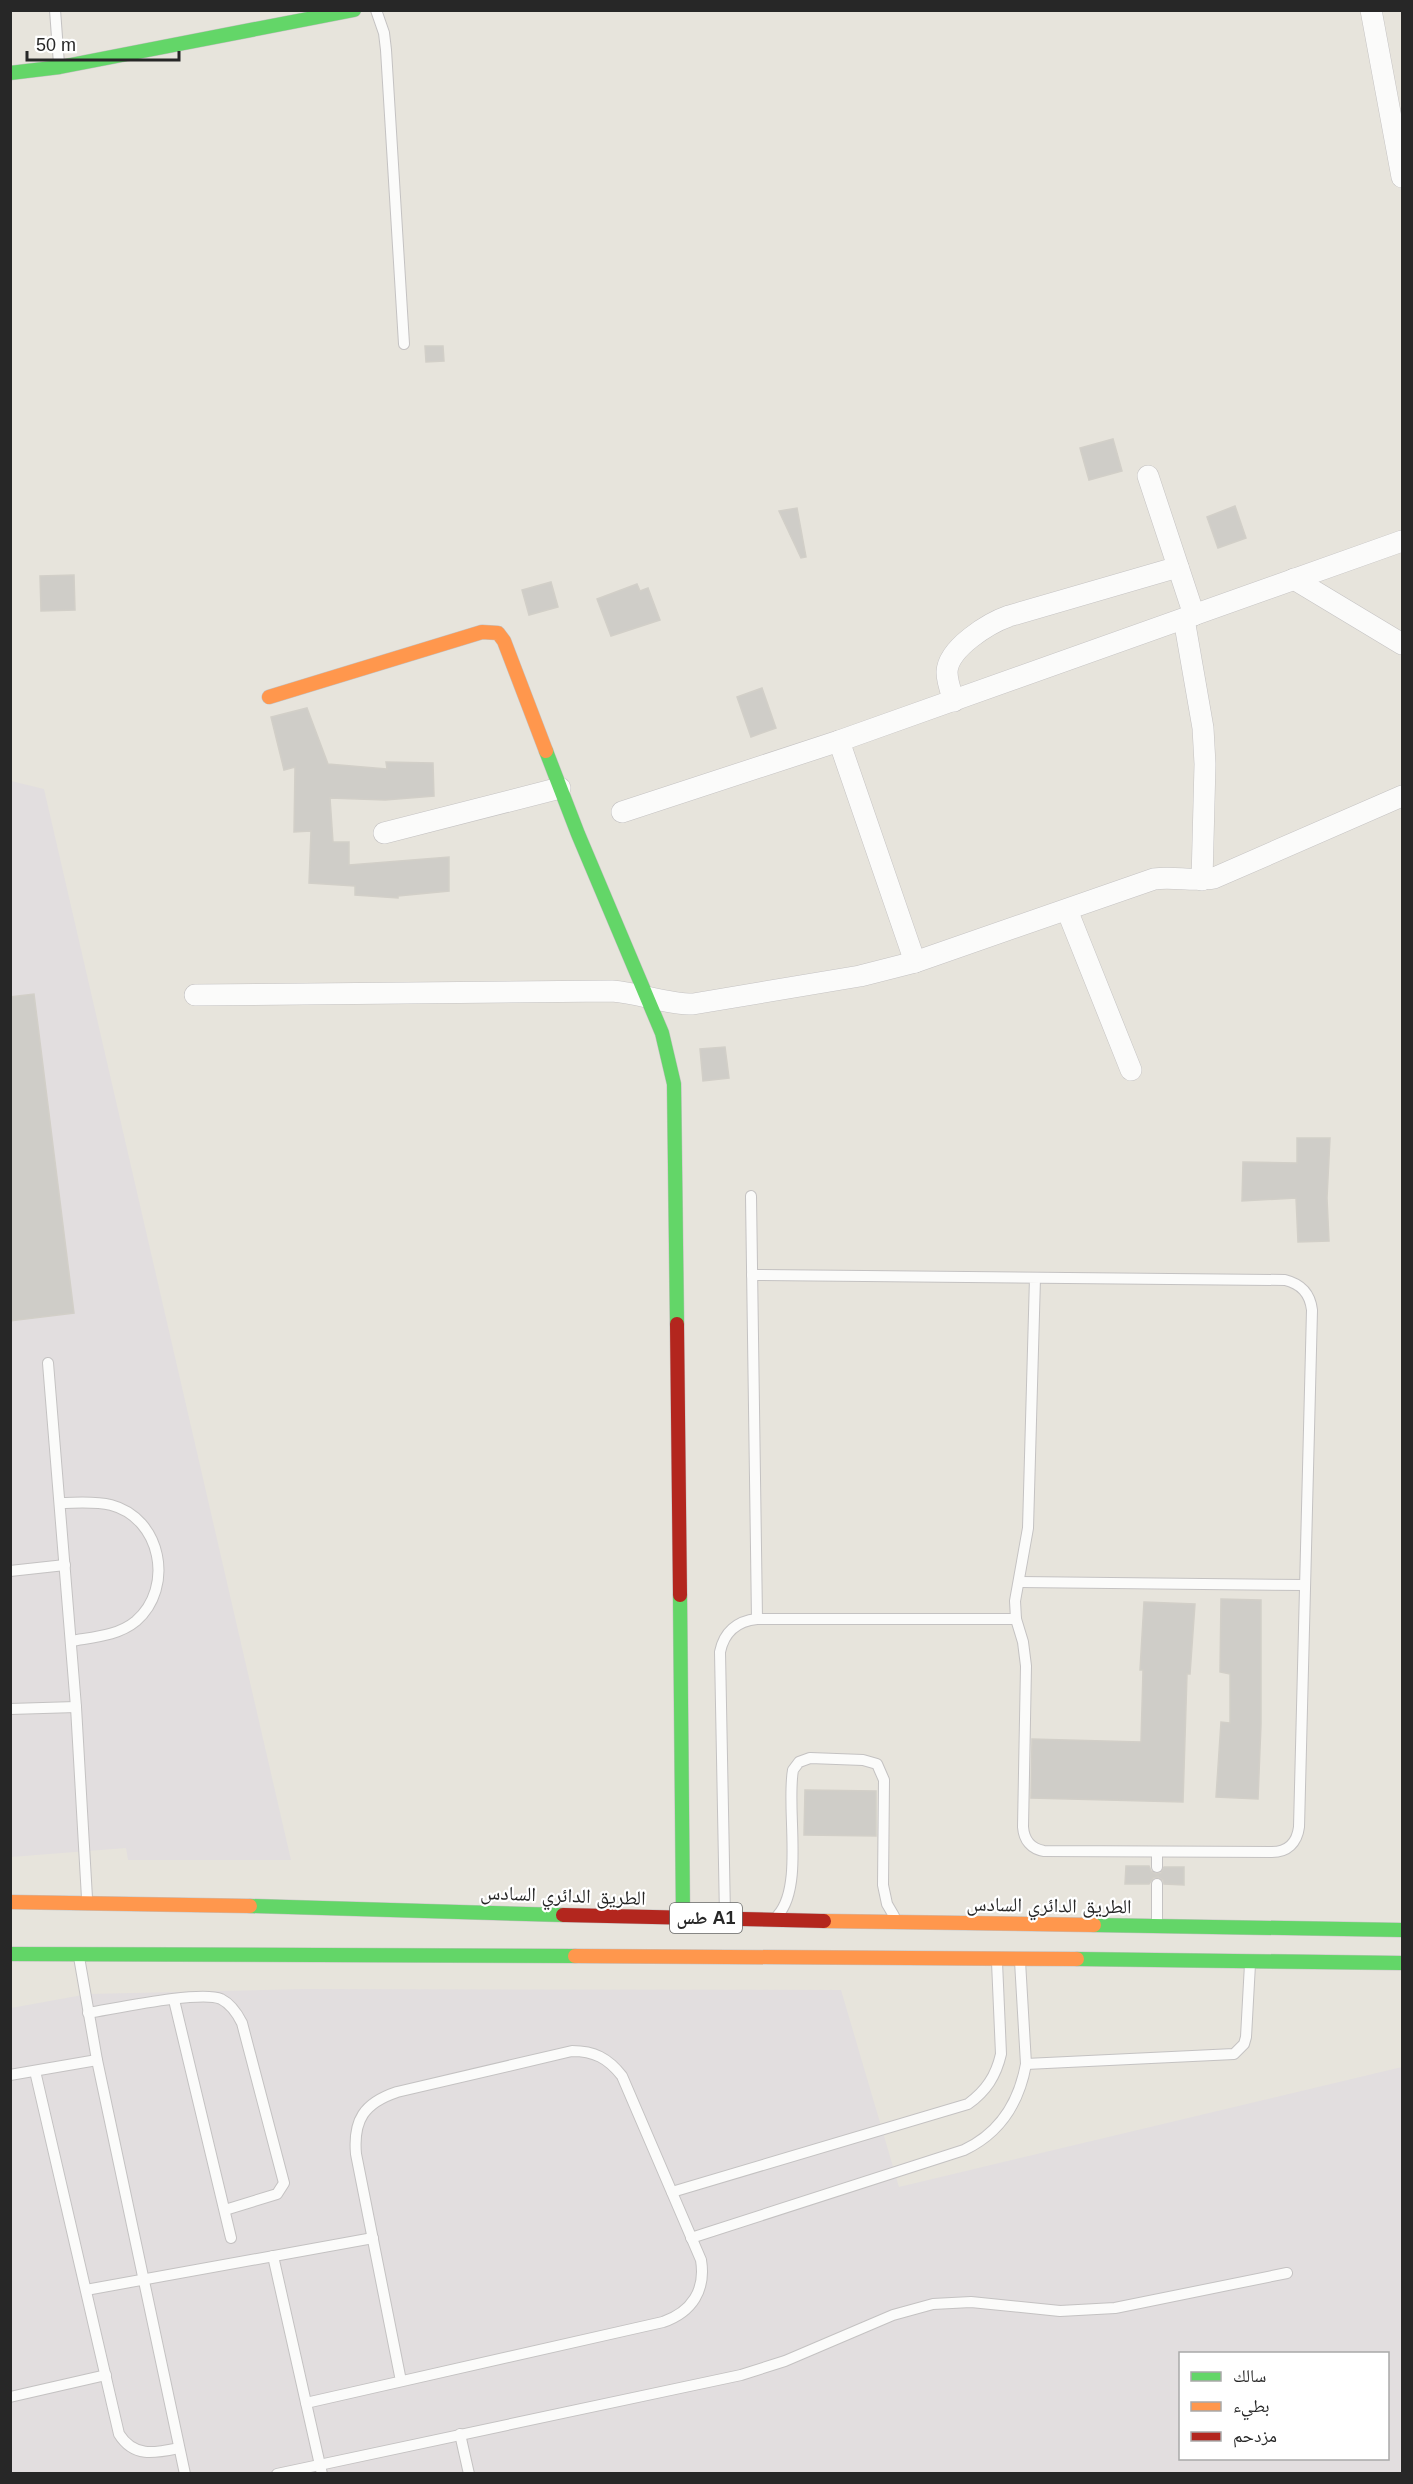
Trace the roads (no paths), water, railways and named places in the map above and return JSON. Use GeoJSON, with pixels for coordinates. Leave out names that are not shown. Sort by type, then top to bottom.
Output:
{"type":"FeatureCollection","features":[{"type":"Feature","properties":{"kind":"main road"},"geometry":{"type":"LineString","coordinates":[[10,73],[60,67],[354,10]]}},
{"type":"Feature","properties":{"kind":"main road"},"geometry":{"type":"LineString","coordinates":[[269,697],[482,632],[498,633],[504,641],[560,788],[667,1048],[674,1084],[683,1917]]}},
{"type":"Feature","properties":{"kind":"main road","name":"الطريق الدائري السادس"},"geometry":{"type":"LineString","coordinates":[[10,1902],[901,1922],[995,1941],[1019,1942],[1157,1926],[1402,1930]]}},
{"type":"Feature","properties":{"kind":"main road","name":"الطريق الدائري السادس"},"geometry":{"type":"LineString","coordinates":[[10,1954],[995,1941],[1250,1961],[1402,1963]]}},
{"type":"Feature","properties":{"kind":"street"},"geometry":{"type":"LineString","coordinates":[[1371,10],[1402,177]]}},
{"type":"Feature","properties":{"kind":"street"},"geometry":{"type":"LineString","coordinates":[[1148,476],[1178,567],[1189,617],[1203,728],[1205,764],[1202,880]]}},
{"type":"Feature","properties":{"kind":"street"},"geometry":{"type":"LineString","coordinates":[[622,812],[839,741],[1402,541]]}},
{"type":"Feature","properties":{"kind":"street"},"geometry":{"type":"LineString","coordinates":[[954,701],[948,680],[949,663],[954,655],[985,627],[1009,616],[1178,567]]}},
{"type":"Feature","properties":{"kind":"street"},"geometry":{"type":"LineString","coordinates":[[1294,579],[1402,644]]}},
{"type":"Feature","properties":{"kind":"street"},"geometry":{"type":"LineString","coordinates":[[839,741],[915,962]]}},
{"type":"Feature","properties":{"kind":"street"},"geometry":{"type":"LineString","coordinates":[[384,833],[560,788]]}},
{"type":"Feature","properties":{"kind":"street"},"geometry":{"type":"LineString","coordinates":[[195,995],[612,991],[647,996],[663,1002],[693,1004],[860,976],[915,962],[1154,879],[1214,878],[1402,796]]}},
{"type":"Feature","properties":{"kind":"street"},"geometry":{"type":"LineString","coordinates":[[1067,910],[1131,1070]]}},
{"type":"Feature","properties":{"kind":"lane"},"geometry":{"type":"LineString","coordinates":[[55,10],[60,67]]}},
{"type":"Feature","properties":{"kind":"lane"},"geometry":{"type":"LineString","coordinates":[[376,10],[384,33],[386,50],[404,344]]}},
{"type":"Feature","properties":{"kind":"lane"},"geometry":{"type":"LineString","coordinates":[[751,1196],[757,1619]]}},
{"type":"Feature","properties":{"kind":"lane"},"geometry":{"type":"LineString","coordinates":[[752,1275],[1285,1280],[1303,1288],[1311,1302],[1312,1310],[1299,1827],[1295,1840],[1285,1850],[1279,1852],[1044,1851],[1034,1848],[1026,1840],[1023,1827],[1026,1666],[1023,1642],[1016,1619],[1015,1601],[1028,1528],[1035,1278]]}},
{"type":"Feature","properties":{"kind":"lane"},"geometry":{"type":"LineString","coordinates":[[48,1363],[76,1707],[87,1902]]}},
{"type":"Feature","properties":{"kind":"lane"},"geometry":{"type":"LineString","coordinates":[[60,1503],[96,1502],[128,1513],[142,1524],[152,1539],[158,1556],[159,1573],[156,1591],[148,1607],[137,1620],[122,1630],[71,1641]]}},
{"type":"Feature","properties":{"kind":"lane"},"geometry":{"type":"LineString","coordinates":[[10,1571],[65,1565]]}},
{"type":"Feature","properties":{"kind":"lane"},"geometry":{"type":"LineString","coordinates":[[1019,1582],[1305,1585]]}},
{"type":"Feature","properties":{"kind":"lane"},"geometry":{"type":"LineString","coordinates":[[725,1919],[720,1652],[730,1630],[747,1620],[757,1619],[1016,1619]]}},
{"type":"Feature","properties":{"kind":"lane"},"geometry":{"type":"LineString","coordinates":[[10,1709],[76,1707]]}},
{"type":"Feature","properties":{"kind":"lane"},"geometry":{"type":"LineString","coordinates":[[773,1920],[781,1911],[790,1892],[793,1770],[799,1762],[810,1758],[870,1760],[881,1769],[884,1780],[884,1895],[893,1914],[901,1922]]}},
{"type":"Feature","properties":{"kind":"lane"},"geometry":{"type":"LineString","coordinates":[[1157,1852],[1157,1867]]}},
{"type":"Feature","properties":{"kind":"lane"},"geometry":{"type":"LineString","coordinates":[[1157,1884],[1157,1926]]}},
{"type":"Feature","properties":{"kind":"lane"},"geometry":{"type":"LineString","coordinates":[[672,2192],[956,2109],[973,2100],[987,2088],[1001,2054],[995,1941]]}},
{"type":"Feature","properties":{"kind":"lane"},"geometry":{"type":"LineString","coordinates":[[692,2238],[964,2150],[978,2143],[996,2128],[1018,2095],[1026,2064],[1019,1942]]}},
{"type":"Feature","properties":{"kind":"lane"},"geometry":{"type":"LineString","coordinates":[[78,1953],[87,2013],[185,2474]]}},
{"type":"Feature","properties":{"kind":"lane"},"geometry":{"type":"LineString","coordinates":[[1026,2064],[1234,2054],[1244,2044],[1246,2037],[1250,1961]]}},
{"type":"Feature","properties":{"kind":"lane"},"geometry":{"type":"LineString","coordinates":[[87,2013],[211,1996],[221,1999],[237,2013],[242,2023],[284,2178],[283,2188],[277,2194],[225,2210]]}},
{"type":"Feature","properties":{"kind":"lane"},"geometry":{"type":"LineString","coordinates":[[174,2000],[231,2238]]}},
{"type":"Feature","properties":{"kind":"lane"},"geometry":{"type":"LineString","coordinates":[[306,2403],[672,2319],[694,2301],[702,2282],[701,2260],[622,2076],[614,2066],[596,2054],[572,2051],[397,2092],[381,2097],[368,2107],[358,2121],[355,2138],[401,2381]]}},
{"type":"Feature","properties":{"kind":"lane"},"geometry":{"type":"LineString","coordinates":[[10,2075],[97,2060]]}},
{"type":"Feature","properties":{"kind":"lane"},"geometry":{"type":"LineString","coordinates":[[35,2070],[119,2434],[124,2441],[138,2451],[147,2453],[179,2448]]}},
{"type":"Feature","properties":{"kind":"lane"},"geometry":{"type":"LineString","coordinates":[[86,2290],[373,2238]]}},
{"type":"Feature","properties":{"kind":"lane"},"geometry":{"type":"LineString","coordinates":[[273,2256],[321,2469]]}},
{"type":"Feature","properties":{"kind":"lane"},"geometry":{"type":"LineString","coordinates":[[277,2474],[321,2469],[460,2434],[751,2373],[801,2355],[893,2315],[933,2304],[971,2302],[1060,2311],[1115,2308],[1287,2273]]}},
{"type":"Feature","properties":{"kind":"lane"},"geometry":{"type":"LineString","coordinates":[[10,2397],[106,2375]]}},
{"type":"Feature","properties":{"kind":"lane"},"geometry":{"type":"LineString","coordinates":[[460,2434],[469,2474]]}}]}
